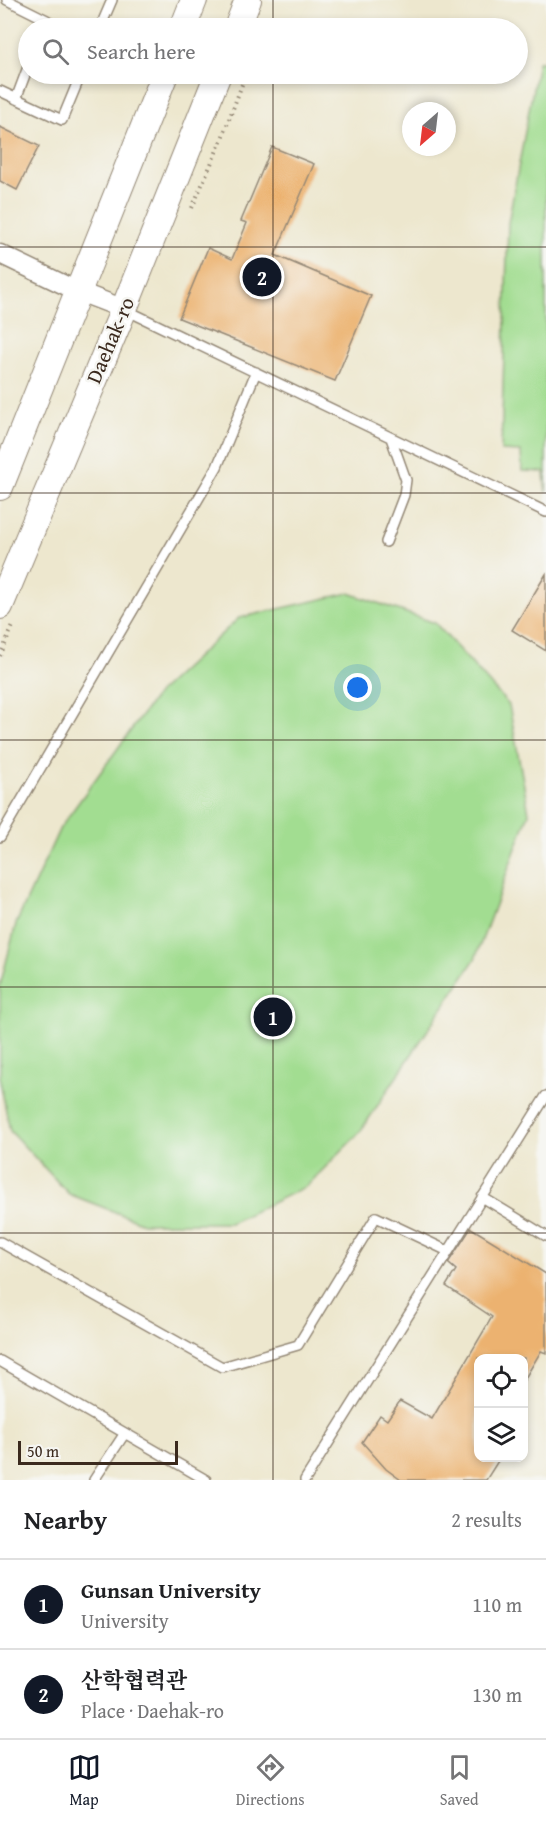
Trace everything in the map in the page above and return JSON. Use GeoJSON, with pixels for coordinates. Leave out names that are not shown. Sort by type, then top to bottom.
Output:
{"type":"FeatureCollection","features":[{"type":"Feature","properties":{"kind":"street"},"geometry":{"type":"LineString","coordinates":[[187,18],[195,0]]}},
{"type":"Feature","properties":{"kind":"street"},"geometry":{"type":"LineString","coordinates":[[241,18],[248,0]]}},
{"type":"Feature","properties":{"kind":"street"},"geometry":{"type":"LineString","coordinates":[[0,487],[161,84]]}},
{"type":"Feature","properties":{"kind":"street","name":"Daehak-ro"},"geometry":{"type":"LineString","coordinates":[[0,606],[214,84]]}},
{"type":"Feature","properties":{"kind":"street"},"geometry":{"type":"LineString","coordinates":[[0,255],[77,291],[123,309]]}},
{"type":"Feature","properties":{"kind":"lane"},"geometry":{"type":"LineString","coordinates":[[7,0],[43,18]]}},
{"type":"Feature","properties":{"kind":"lane"},"geometry":{"type":"LineString","coordinates":[[104,18],[112,0]]}},
{"type":"Feature","properties":{"kind":"lane"},"geometry":{"type":"LineString","coordinates":[[16,99],[22,84]]}},
{"type":"Feature","properties":{"kind":"lane"},"geometry":{"type":"LineString","coordinates":[[0,91],[62,120],[77,84]]}},
{"type":"Feature","properties":{"kind":"lane"},"geometry":{"type":"LineString","coordinates":[[123,309],[546,512]]}},
{"type":"Feature","properties":{"kind":"lane"},"geometry":{"type":"LineString","coordinates":[[0,837],[218,467],[256,372]]}},
{"type":"Feature","properties":{"kind":"lane"},"geometry":{"type":"LineString","coordinates":[[386,542],[404,495],[406,480],[391,438]]}},
{"type":"Feature","properties":{"kind":"lane"},"geometry":{"type":"LineString","coordinates":[[305,1480],[546,1096]]}},
{"type":"Feature","properties":{"kind":"lane"},"geometry":{"type":"LineString","coordinates":[[482,1197],[546,1236]]}},
{"type":"Feature","properties":{"kind":"lane"},"geometry":{"type":"LineString","coordinates":[[0,1242],[222,1367],[298,1345],[376,1217],[448,1251]]}},
{"type":"Feature","properties":{"kind":"lane"},"geometry":{"type":"LineString","coordinates":[[0,1361],[206,1480]]}},
{"type":"Feature","properties":{"kind":"lane"},"geometry":{"type":"LineString","coordinates":[[94,1480],[124,1433]]}},
{"type":"Feature","properties":{"kind":"green space"},"geometry":{"type":"Polygon","coordinates":[[[538,62],[546,62],[546,493],[544,472],[522,471],[521,452],[501,451],[508,223],[538,62]]]}},
{"type":"Feature","properties":{"kind":"green space"},"geometry":{"type":"Polygon","coordinates":[[[349,593],[435,623],[509,705],[529,813],[475,959],[360,1132],[307,1186],[230,1223],[143,1223],[69,1194],[10,1131],[0,1081],[0,986],[16,924],[60,828],[158,693],[239,618],[349,593]]]}},
{"type":"Feature","properties":{"kind":"building"},"geometry":{"type":"Polygon","coordinates":[[[0,127],[39,146],[17,190],[0,181],[0,127]]]}},
{"type":"Feature","properties":{"kind":"building"},"geometry":{"type":"Polygon","coordinates":[[[272,147],[314,164],[275,255],[371,296],[335,381],[179,318],[208,248],[232,259],[247,223],[241,221],[272,147]]]}},
{"type":"Feature","properties":{"kind":"building"},"geometry":{"type":"Polygon","coordinates":[[[546,574],[546,651],[512,630],[546,574]]]}},
{"type":"Feature","properties":{"kind":"building"},"geometry":{"type":"Polygon","coordinates":[[[471,1228],[546,1274],[546,1353],[541,1351],[528,1373],[528,1354],[474,1354],[474,1462],[497,1462],[486,1480],[401,1480],[386,1469],[362,1442],[380,1415],[387,1420],[400,1401],[432,1419],[492,1317],[446,1286],[456,1270],[448,1263],[471,1228]]]}},
{"type":"Feature","properties":{"kind":"place","name":"산학협력관"},"geometry":{"type":"Point","coordinates":[262,277]}},
{"type":"Feature","properties":{"kind":"place","name":"Gunsan University"},"geometry":{"type":"Point","coordinates":[273,1017]}}]}
